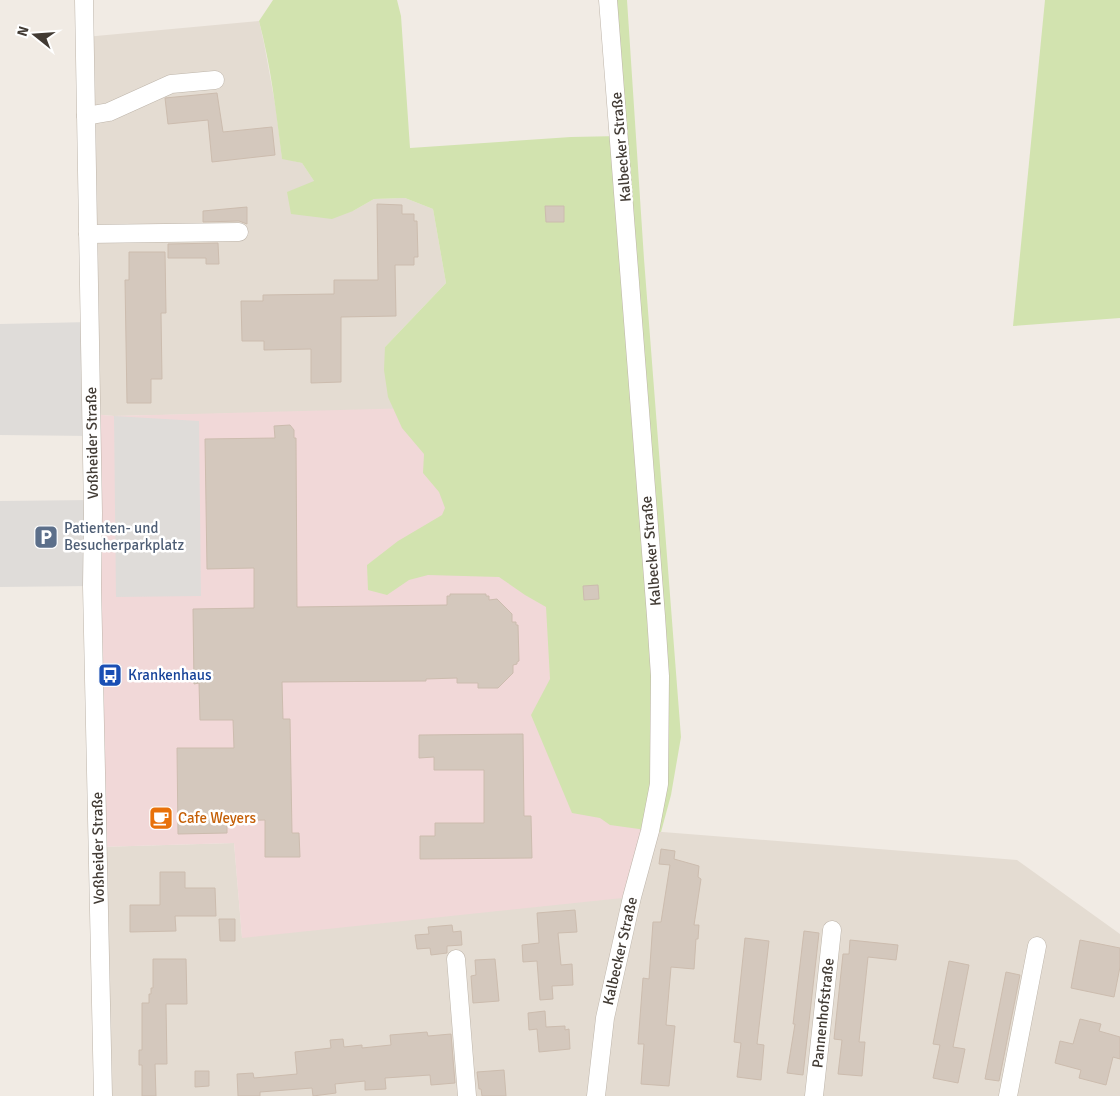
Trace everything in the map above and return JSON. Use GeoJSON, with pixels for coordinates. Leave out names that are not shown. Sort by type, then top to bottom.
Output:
{"type":"FeatureCollection","features":[{"type":"Feature","properties":{"kind":"street","name":"Voßheider Straße"},"geometry":{"type":"LineString","coordinates":[[84,0],[93,513],[92,596],[104,1096]]}},
{"type":"Feature","properties":{"kind":"street","name":"Kalbecker Straße"},"geometry":{"type":"LineString","coordinates":[[596,1096],[605,1018],[622,940],[650,831],[660,770],[660,676],[656,616],[608,0]]}},
{"type":"Feature","properties":{"kind":"street"},"geometry":{"type":"LineString","coordinates":[[86,116],[116,109],[171,84],[215,80]]}},
{"type":"Feature","properties":{"kind":"street"},"geometry":{"type":"LineString","coordinates":[[88,234],[239,232]]}},
{"type":"Feature","properties":{"kind":"street","name":"Pannenhofstraße"},"geometry":{"type":"LineString","coordinates":[[814,1096],[832,930]]}},
{"type":"Feature","properties":{"kind":"street"},"geometry":{"type":"LineString","coordinates":[[1008,1096],[1037,946]]}},
{"type":"Feature","properties":{"kind":"street"},"geometry":{"type":"LineString","coordinates":[[456,959],[466,1096]]}},
{"type":"Feature","properties":{"kind":"shaded area"},"geometry":{"type":"Polygon","coordinates":[[[259,21],[276,109],[282,158],[302,163],[314,181],[353,211],[374,199],[405,198],[433,209],[446,283],[385,347],[394,410],[114,416],[91,414],[85,37],[259,21]]]}},
{"type":"Feature","properties":{"kind":"shaded area"},"geometry":{"type":"Polygon","coordinates":[[[90,322],[92,436],[0,435],[0,324],[90,322]]]}},
{"type":"Feature","properties":{"kind":"shaded area"},"geometry":{"type":"Polygon","coordinates":[[[641,402],[659,784],[632,897],[242,938],[234,843],[98,847],[91,414],[114,416],[641,402]]]}},
{"type":"Feature","properties":{"kind":"shaded area"},"geometry":{"type":"Polygon","coordinates":[[[114,416],[199,421],[201,596],[116,597],[114,416]]]}},
{"type":"Feature","properties":{"kind":"shaded area","name":"Patienten- und Besucherparkplatz"},"geometry":{"type":"Polygon","coordinates":[[[93,500],[92,586],[0,587],[0,501],[93,500]]]}},
{"type":"Feature","properties":{"kind":"shaded area"},"geometry":{"type":"Polygon","coordinates":[[[650,831],[1017,860],[1120,934],[1120,1096],[103,1096],[98,847],[234,843],[242,937],[650,831]]]}},
{"type":"Feature","properties":{"kind":"green space"},"geometry":{"type":"Polygon","coordinates":[[[273,0],[397,0],[401,16],[410,148],[571,137],[620,136],[608,0],[627,0],[644,259],[681,737],[671,795],[661,832],[610,825],[600,818],[572,813],[531,715],[550,679],[546,607],[499,577],[428,575],[409,580],[387,595],[368,590],[367,565],[398,541],[442,515],[445,508],[439,492],[423,473],[424,454],[402,428],[388,397],[384,370],[385,347],[446,283],[433,209],[405,198],[374,199],[353,211],[332,219],[291,214],[287,192],[314,181],[302,163],[282,159],[270,72],[259,21],[273,0]]]}},
{"type":"Feature","properties":{"kind":"green space"},"geometry":{"type":"Polygon","coordinates":[[[1045,0],[1120,0],[1120,318],[1013,326],[1045,0]]]}},
{"type":"Feature","properties":{"kind":"building"},"geometry":{"type":"Polygon","coordinates":[[[217,93],[223,132],[272,127],[275,155],[212,162],[208,120],[168,124],[165,98],[217,93]]]}},
{"type":"Feature","properties":{"kind":"building"},"geometry":{"type":"Polygon","coordinates":[[[377,204],[402,205],[402,214],[414,214],[414,221],[417,221],[418,257],[414,257],[414,265],[395,265],[396,316],[341,317],[341,382],[311,383],[311,349],[264,350],[264,341],[242,341],[241,301],[263,301],[263,295],[334,294],[334,280],[378,280],[377,204]]]}},
{"type":"Feature","properties":{"kind":"building"},"geometry":{"type":"Polygon","coordinates":[[[545,206],[564,206],[564,222],[546,222],[545,206]]]}},
{"type":"Feature","properties":{"kind":"building"},"geometry":{"type":"Polygon","coordinates":[[[247,207],[247,224],[239,221],[203,222],[203,211],[247,207]]]}},
{"type":"Feature","properties":{"kind":"building"},"geometry":{"type":"Polygon","coordinates":[[[218,243],[219,264],[206,264],[206,258],[168,258],[168,244],[218,243]]]}},
{"type":"Feature","properties":{"kind":"building"},"geometry":{"type":"Polygon","coordinates":[[[129,252],[165,252],[166,313],[161,313],[162,379],[151,379],[151,403],[127,403],[125,280],[129,280],[129,252]]]}},
{"type":"Feature","properties":{"kind":"building"},"geometry":{"type":"Polygon","coordinates":[[[290,425],[294,430],[294,438],[296,438],[297,607],[447,605],[447,596],[450,596],[450,594],[486,594],[486,596],[489,596],[489,600],[497,599],[512,614],[512,622],[516,622],[516,625],[518,625],[519,661],[513,665],[513,673],[498,688],[478,688],[478,683],[457,683],[457,678],[426,679],[426,681],[282,682],[283,719],[290,719],[292,833],[299,833],[300,857],[265,857],[265,820],[227,821],[227,833],[178,834],[177,748],[234,748],[233,720],[200,720],[199,683],[194,684],[193,609],[254,608],[254,568],[207,569],[205,439],[275,438],[274,426],[290,425]]]}},
{"type":"Feature","properties":{"kind":"building"},"geometry":{"type":"Polygon","coordinates":[[[598,585],[599,599],[584,600],[583,586],[598,585]]]}},
{"type":"Feature","properties":{"kind":"building"},"geometry":{"type":"Polygon","coordinates":[[[523,734],[524,816],[531,816],[532,858],[420,859],[420,836],[435,836],[435,823],[484,823],[484,770],[434,770],[434,757],[419,758],[419,735],[523,734]]]}},
{"type":"Feature","properties":{"kind":"building"},"geometry":{"type":"Polygon","coordinates":[[[661,849],[675,851],[674,859],[699,866],[698,877],[701,879],[694,925],[699,925],[694,969],[671,967],[666,1025],[675,1026],[669,1086],[641,1084],[644,1044],[638,1044],[643,978],[649,979],[653,922],[661,922],[670,865],[659,864],[661,849]]]}},
{"type":"Feature","properties":{"kind":"building"},"geometry":{"type":"Polygon","coordinates":[[[160,872],[185,872],[185,888],[215,888],[216,916],[175,916],[176,931],[130,932],[130,905],[160,905],[160,872]]]}},
{"type":"Feature","properties":{"kind":"building"},"geometry":{"type":"Polygon","coordinates":[[[575,910],[577,932],[558,933],[561,965],[572,964],[573,985],[552,986],[553,999],[540,1000],[537,961],[523,962],[522,945],[539,943],[537,913],[575,910]]]}},
{"type":"Feature","properties":{"kind":"building"},"geometry":{"type":"Polygon","coordinates":[[[219,919],[235,919],[235,941],[220,941],[219,919]]]}},
{"type":"Feature","properties":{"kind":"building"},"geometry":{"type":"Polygon","coordinates":[[[452,925],[453,932],[461,931],[462,945],[447,946],[447,953],[431,955],[430,948],[417,949],[415,935],[429,934],[428,927],[452,925]]]}},
{"type":"Feature","properties":{"kind":"building"},"geometry":{"type":"Polygon","coordinates":[[[804,931],[819,933],[803,1075],[787,1073],[795,1024],[793,1024],[804,931]]]}},
{"type":"Feature","properties":{"kind":"building"},"geometry":{"type":"Polygon","coordinates":[[[745,938],[769,941],[757,1044],[764,1045],[761,1080],[737,1077],[741,1043],[734,1042],[745,938]]]}},
{"type":"Feature","properties":{"kind":"building"},"geometry":{"type":"Polygon","coordinates":[[[850,940],[898,945],[896,960],[868,957],[859,1042],[865,1042],[862,1076],[838,1074],[842,1040],[834,1039],[843,954],[849,954],[850,940]]]}},
{"type":"Feature","properties":{"kind":"building"},"geometry":{"type":"Polygon","coordinates":[[[1080,940],[1120,948],[1120,967],[1114,997],[1071,988],[1080,940]]]}},
{"type":"Feature","properties":{"kind":"building"},"geometry":{"type":"Polygon","coordinates":[[[153,959],[186,959],[187,1004],[166,1004],[167,1064],[155,1064],[156,1096],[142,1096],[142,1065],[139,1065],[139,1050],[142,1050],[142,1003],[149,1003],[149,994],[151,994],[151,988],[153,988],[153,959]]]}},
{"type":"Feature","properties":{"kind":"building"},"geometry":{"type":"Polygon","coordinates":[[[495,959],[499,1001],[473,1003],[471,976],[476,975],[475,960],[495,959]]]}},
{"type":"Feature","properties":{"kind":"building"},"geometry":{"type":"Polygon","coordinates":[[[949,961],[969,965],[953,1047],[965,1049],[958,1083],[933,1078],[940,1045],[933,1044],[949,961]]]}},
{"type":"Feature","properties":{"kind":"building"},"geometry":{"type":"Polygon","coordinates":[[[1006,972],[1020,975],[999,1081],[985,1079],[1006,972]]]}},
{"type":"Feature","properties":{"kind":"building"},"geometry":{"type":"Polygon","coordinates":[[[545,1011],[546,1027],[565,1026],[565,1030],[569,1029],[570,1049],[539,1052],[537,1029],[529,1030],[528,1013],[545,1011]]]}},
{"type":"Feature","properties":{"kind":"building"},"geometry":{"type":"Polygon","coordinates":[[[1080,1019],[1101,1024],[1099,1031],[1120,1037],[1120,1059],[1113,1057],[1106,1085],[1079,1078],[1081,1070],[1055,1063],[1060,1041],[1073,1044],[1080,1019]]]}},
{"type":"Feature","properties":{"kind":"building"},"geometry":{"type":"Polygon","coordinates":[[[427,1032],[428,1036],[451,1034],[455,1083],[431,1085],[430,1075],[385,1078],[386,1089],[365,1090],[365,1081],[335,1084],[336,1093],[313,1096],[312,1088],[260,1092],[260,1096],[238,1096],[237,1074],[253,1073],[254,1078],[297,1074],[295,1052],[331,1048],[330,1040],[343,1039],[344,1047],[362,1045],[362,1048],[391,1045],[390,1035],[427,1032]]]}},
{"type":"Feature","properties":{"kind":"building"},"geometry":{"type":"Polygon","coordinates":[[[504,1070],[506,1096],[482,1096],[481,1089],[479,1089],[477,1072],[504,1070]]]}},
{"type":"Feature","properties":{"kind":"building"},"geometry":{"type":"Polygon","coordinates":[[[195,1071],[209,1071],[209,1086],[195,1087],[195,1071]]]}},
{"type":"Feature","properties":{"kind":"place","name":"Patienten- und Besucherparkplatz"},"geometry":{"type":"Point","coordinates":[46,537]}},
{"type":"Feature","properties":{"kind":"place","name":"Krankenhaus"},"geometry":{"type":"Point","coordinates":[110,675]}},
{"type":"Feature","properties":{"kind":"place","name":"Cafe Weyers"},"geometry":{"type":"Point","coordinates":[161,818]}}]}
